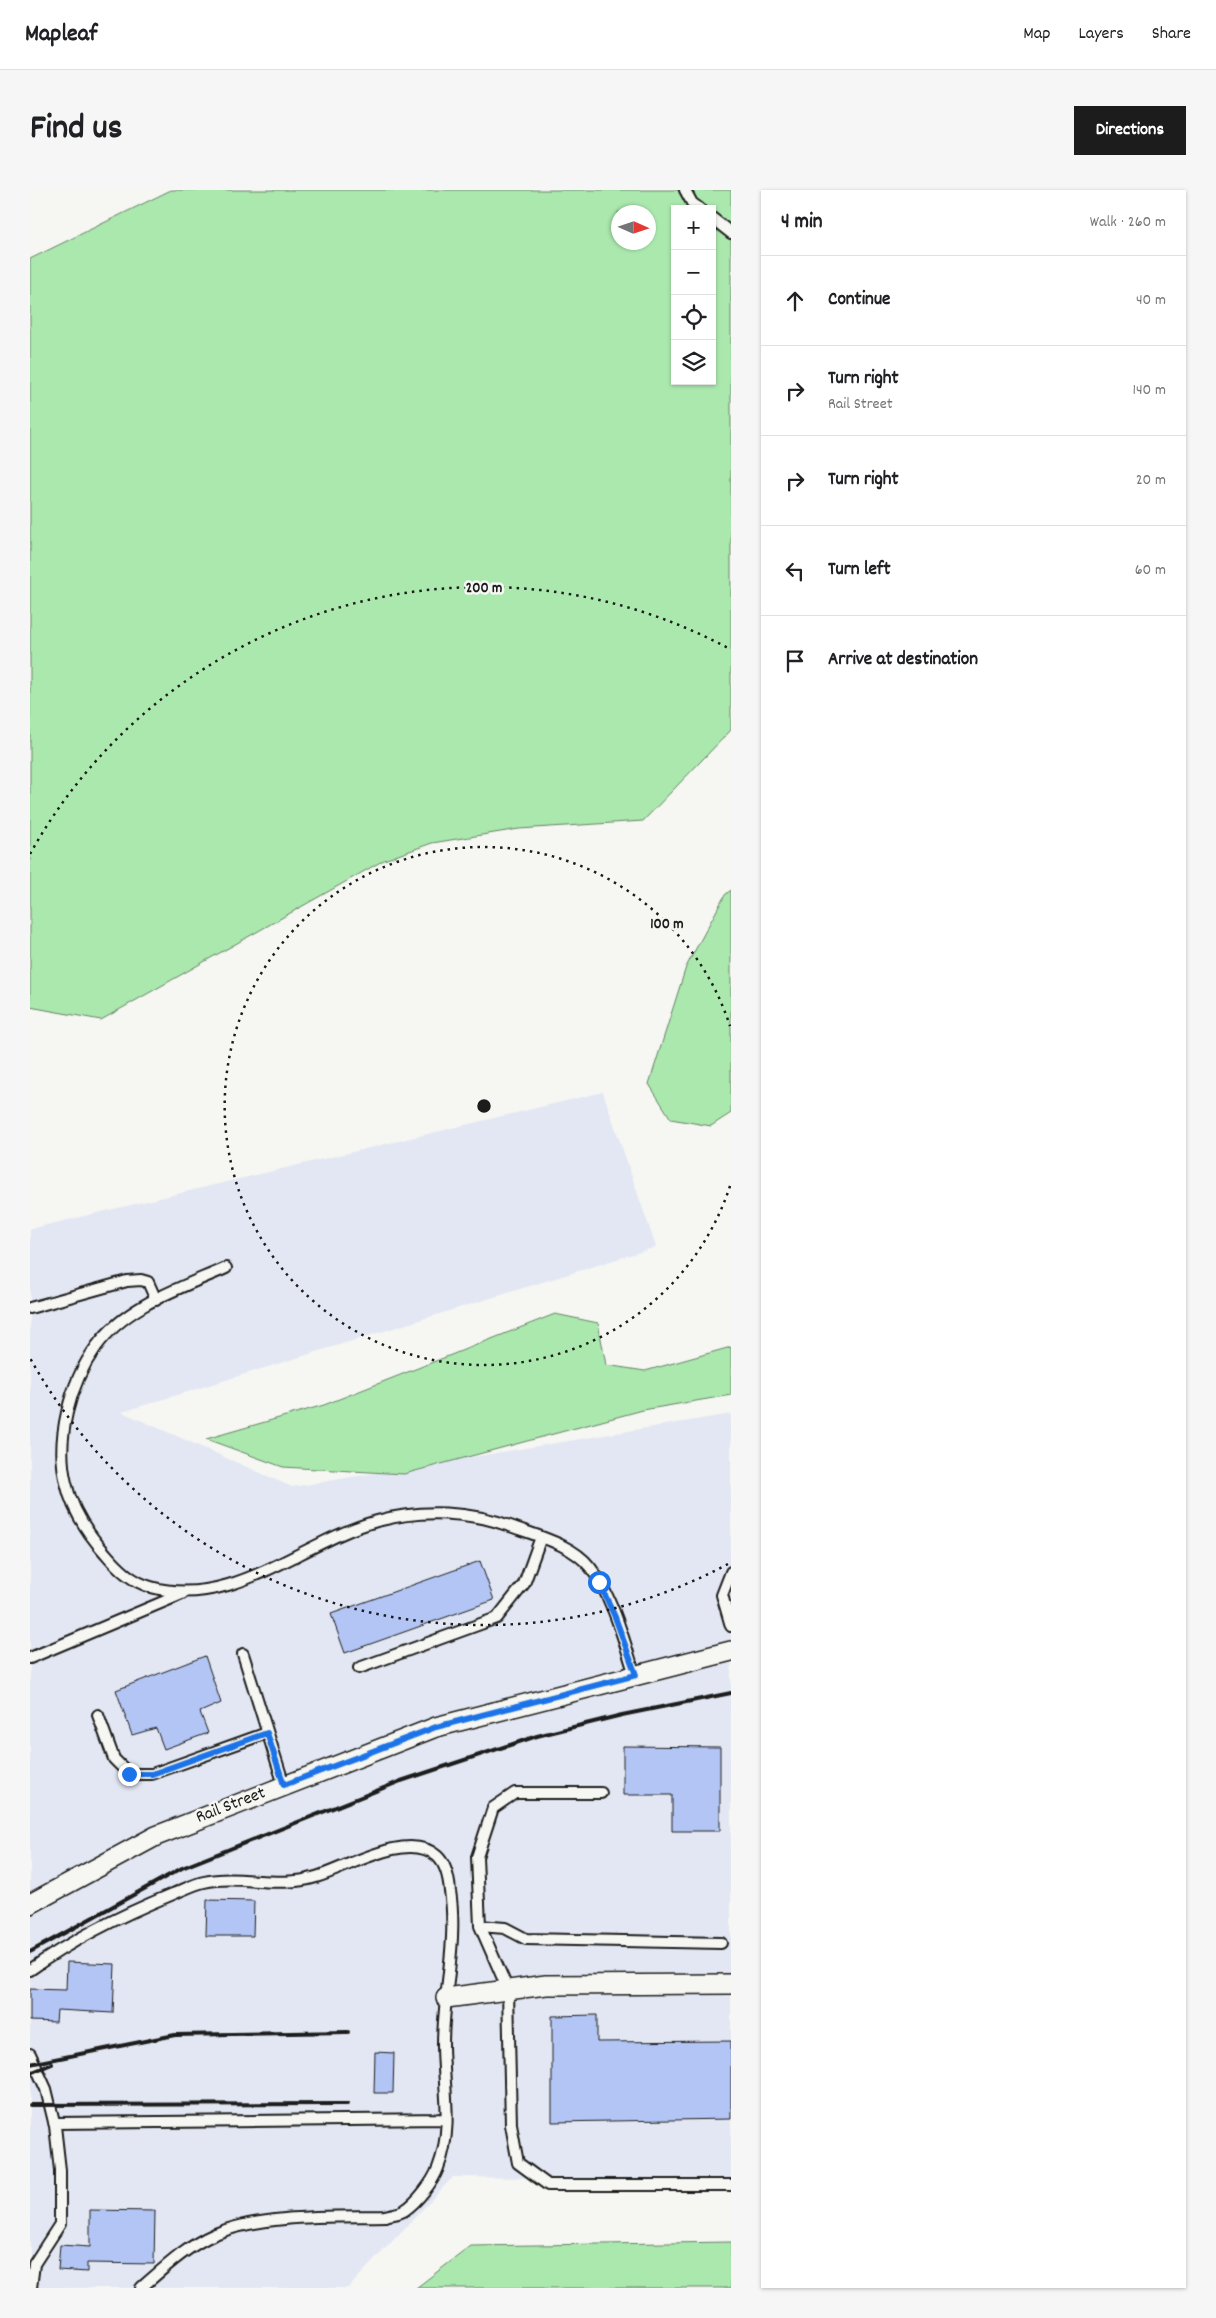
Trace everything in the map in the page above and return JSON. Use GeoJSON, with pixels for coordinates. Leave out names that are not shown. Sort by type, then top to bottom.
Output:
{"type":"FeatureCollection","features":[{"type":"Feature","properties":{"kind":"street","name":"Rail Street"},"geometry":{"type":"LineString","coordinates":[[30,1904],[156,1836],[436,1727],[731,1651]]}},
{"type":"Feature","properties":{"kind":"street"},"geometry":{"type":"LineString","coordinates":[[446,1998],[546,1985],[731,1984]]}},
{"type":"Feature","properties":{"kind":"lane"},"geometry":{"type":"LineString","coordinates":[[685,190],[695,205]]}},
{"type":"Feature","properties":{"kind":"lane"},"geometry":{"type":"LineString","coordinates":[[716,221],[731,233]]}},
{"type":"Feature","properties":{"kind":"lane"},"geometry":{"type":"LineString","coordinates":[[183,1594],[148,1587],[122,1571],[97,1544],[80,1520],[66,1483],[62,1448],[66,1415],[79,1379],[97,1346],[127,1315],[226,1268]]}},
{"type":"Feature","properties":{"kind":"lane"},"geometry":{"type":"LineString","coordinates":[[30,1308],[128,1281],[141,1280],[148,1282],[156,1300]]}},
{"type":"Feature","properties":{"kind":"lane"},"geometry":{"type":"LineString","coordinates":[[30,1658],[183,1594],[213,1589],[245,1578],[304,1553],[337,1535],[377,1521],[418,1514],[462,1514],[500,1522],[542,1537],[576,1554],[589,1566],[615,1617],[636,1675]]}},
{"type":"Feature","properties":{"kind":"lane"},"geometry":{"type":"LineString","coordinates":[[359,1668],[497,1618],[524,1584],[542,1537]]}},
{"type":"Feature","properties":{"kind":"lane"},"geometry":{"type":"LineString","coordinates":[[731,1572],[722,1595],[731,1626]]}},
{"type":"Feature","properties":{"kind":"lane"},"geometry":{"type":"LineString","coordinates":[[243,1654],[284,1785]]}},
{"type":"Feature","properties":{"kind":"lane"},"geometry":{"type":"LineString","coordinates":[[98,1715],[114,1760],[129,1774],[152,1774],[267,1733]]}},
{"type":"Feature","properties":{"kind":"lane"},"geometry":{"type":"LineString","coordinates":[[601,1792],[515,1793],[493,1808],[477,1857],[480,1926],[508,1990],[511,2125],[518,2163],[548,2185],[731,2185]]}},
{"type":"Feature","properties":{"kind":"lane"},"geometry":{"type":"LineString","coordinates":[[30,1970],[91,1933],[160,1900],[204,1882],[241,1880],[278,1883],[307,1880],[387,1850],[410,1847],[426,1850],[438,1857],[446,1870],[452,1914],[443,2045],[446,2140],[438,2170],[421,2193],[404,2211],[385,2216],[250,2223],[215,2234],[186,2251],[141,2288]]}},
{"type":"Feature","properties":{"kind":"lane"},"geometry":{"type":"LineString","coordinates":[[480,1926],[505,1928],[526,1939],[721,1943]]}},
{"type":"Feature","properties":{"kind":"lane"},"geometry":{"type":"LineString","coordinates":[[30,2054],[46,2089],[54,2123],[60,2170],[60,2224],[34,2264],[31,2288]]}},
{"type":"Feature","properties":{"kind":"lane"},"geometry":{"type":"LineString","coordinates":[[54,2123],[446,2119]]}},
{"type":"Feature","properties":{"kind":"shaded area"},"geometry":{"type":"Polygon","coordinates":[[[603,1092],[656,1247],[122,1412],[292,1487],[731,1414],[731,2180],[453,2177],[348,2288],[30,2288],[30,1229],[603,1092]]]}},
{"type":"Feature","properties":{"kind":"green space"},"geometry":{"type":"Polygon","coordinates":[[[171,190],[731,190],[731,730],[643,821],[519,829],[432,843],[384,860],[101,1020],[30,1007],[30,259],[171,190]]]}},
{"type":"Feature","properties":{"kind":"green space"},"geometry":{"type":"Polygon","coordinates":[[[731,890],[731,1113],[711,1126],[671,1119],[649,1084],[686,967],[725,895],[731,890]]]}},
{"type":"Feature","properties":{"kind":"green space"},"geometry":{"type":"Polygon","coordinates":[[[555,1314],[598,1323],[606,1365],[645,1371],[731,1347],[731,1395],[643,1410],[404,1474],[283,1467],[206,1439],[324,1405],[555,1314]]]}},
{"type":"Feature","properties":{"kind":"green space"},"geometry":{"type":"Polygon","coordinates":[[[731,2242],[731,2288],[416,2288],[471,2246],[731,2242]]]}},
{"type":"Feature","properties":{"kind":"building"},"geometry":{"type":"Polygon","coordinates":[[[480,1561],[494,1600],[345,1653],[331,1614],[480,1561]]]}},
{"type":"Feature","properties":{"kind":"building"},"geometry":{"type":"Polygon","coordinates":[[[205,1656],[221,1703],[200,1712],[208,1733],[164,1749],[156,1728],[132,1735],[116,1690],[205,1656]]]}},
{"type":"Feature","properties":{"kind":"building"},"geometry":{"type":"Polygon","coordinates":[[[623,1746],[720,1747],[720,1831],[672,1831],[672,1795],[623,1795],[623,1746]]]}},
{"type":"Feature","properties":{"kind":"building"},"geometry":{"type":"Polygon","coordinates":[[[207,1900],[254,1901],[253,1936],[206,1936],[207,1900]]]}},
{"type":"Feature","properties":{"kind":"building"},"geometry":{"type":"Polygon","coordinates":[[[67,1962],[115,1964],[113,2013],[57,2010],[56,2022],[30,2021],[30,1989],[66,1990],[67,1962]]]}},
{"type":"Feature","properties":{"kind":"building"},"geometry":{"type":"Polygon","coordinates":[[[597,2015],[597,2042],[731,2041],[731,2119],[552,2122],[552,2016],[597,2015]]]}},
{"type":"Feature","properties":{"kind":"building"},"geometry":{"type":"Polygon","coordinates":[[[375,2052],[394,2053],[393,2093],[374,2093],[375,2052]]]}},
{"type":"Feature","properties":{"kind":"building"},"geometry":{"type":"Polygon","coordinates":[[[90,2210],[155,2211],[154,2264],[87,2263],[87,2272],[58,2270],[60,2245],[90,2247],[90,2210]]]}},
{"type":"Feature","properties":{"kind":"railway"},"geometry":{"type":"LineString","coordinates":[[30,1952],[182,1868],[401,1781],[537,1736],[622,1715],[731,1693]]}},
{"type":"Feature","properties":{"kind":"railway"},"geometry":{"type":"LineString","coordinates":[[30,2064],[175,2035],[348,2032]]}},
{"type":"Feature","properties":{"kind":"railway"},"geometry":{"type":"LineString","coordinates":[[30,2073],[52,2064]]}},
{"type":"Feature","properties":{"kind":"railway"},"geometry":{"type":"LineString","coordinates":[[30,2105],[347,2104]]}},
{"type":"Feature","properties":{"kind":"route"},"geometry":{"type":"LineString","coordinates":[[129,1774],[152,1774],[267,1733],[284,1785],[436,1727],[636,1675],[615,1617],[599,1582]]}}]}
